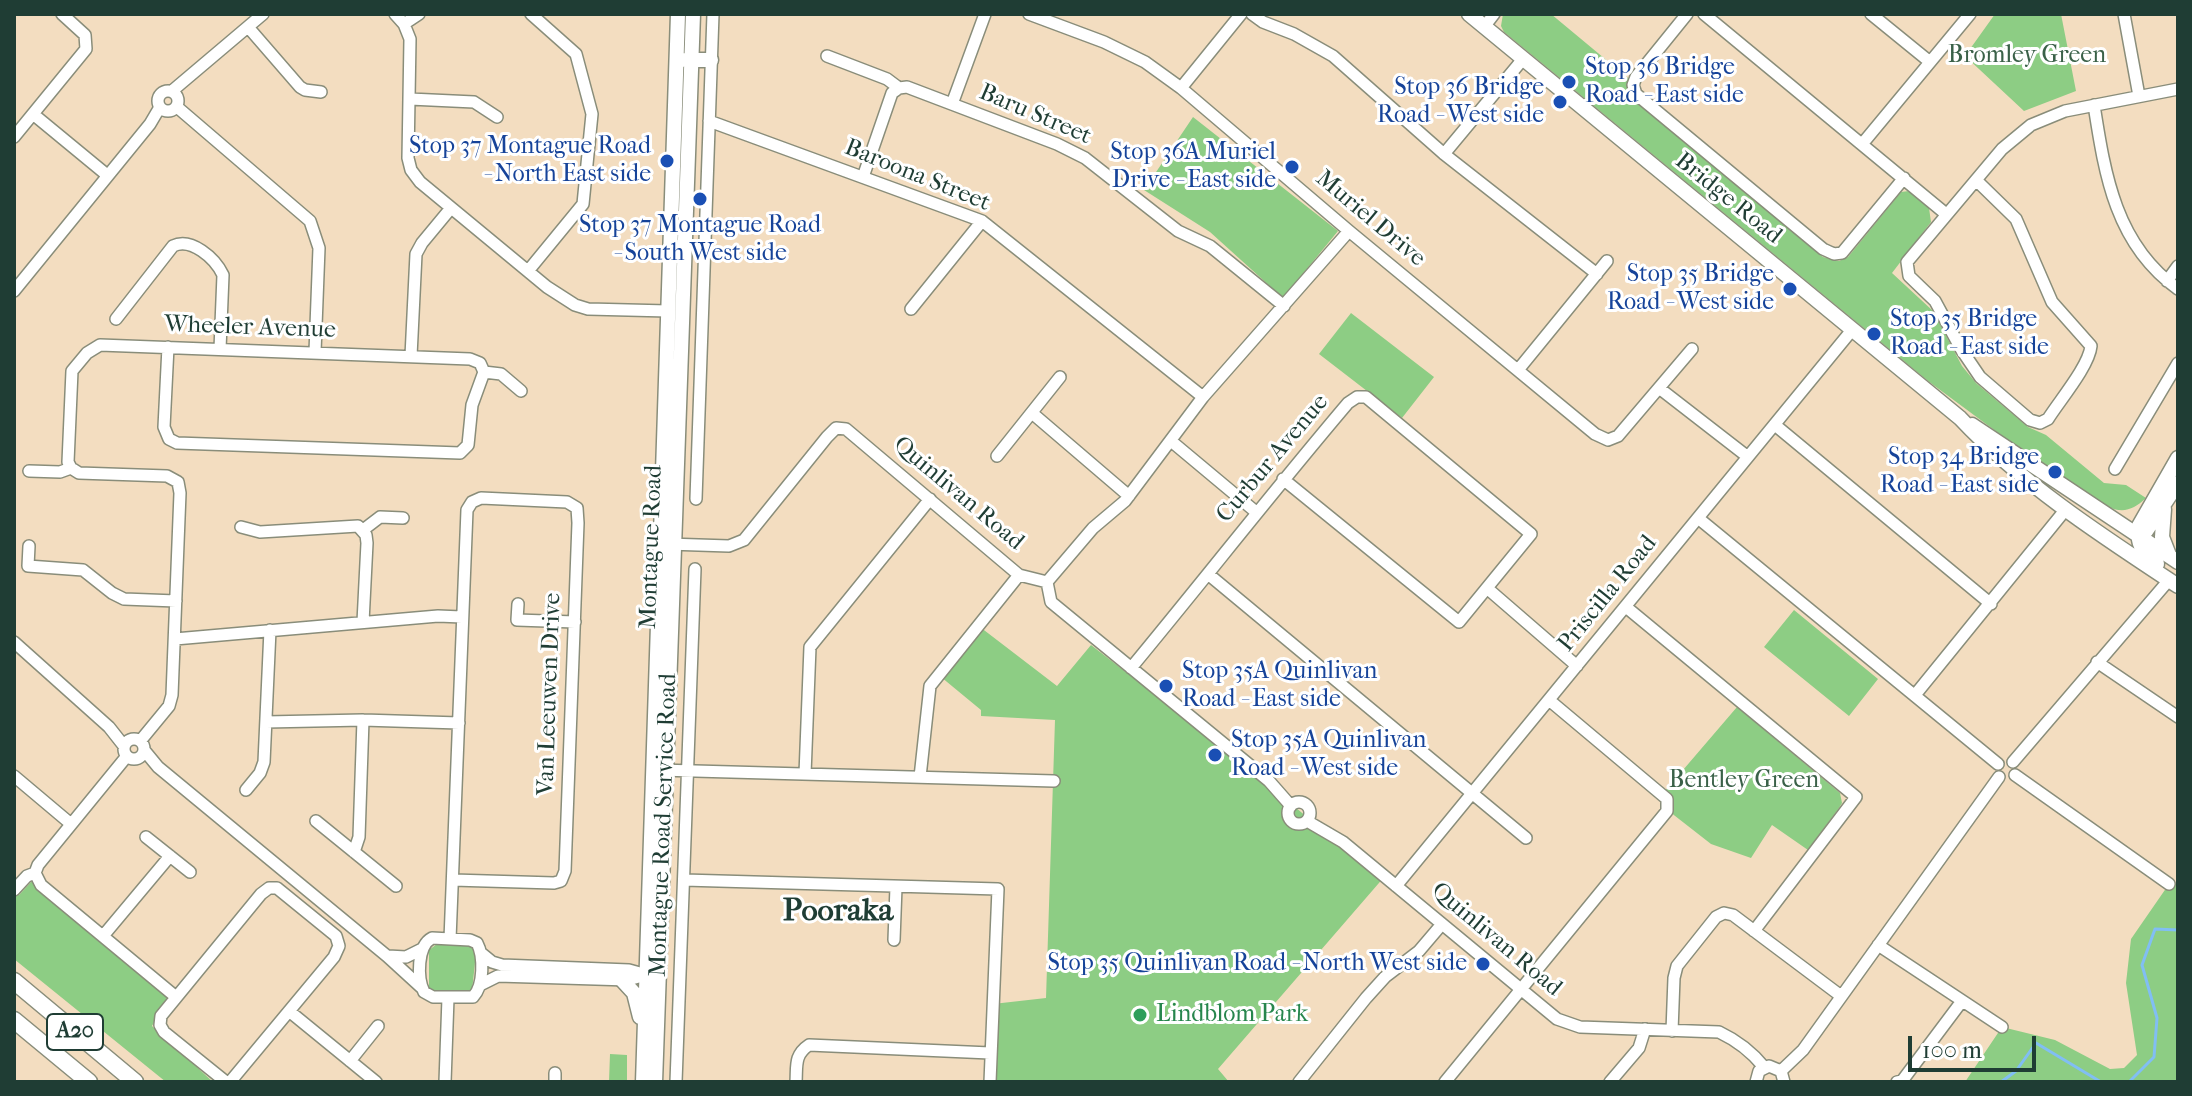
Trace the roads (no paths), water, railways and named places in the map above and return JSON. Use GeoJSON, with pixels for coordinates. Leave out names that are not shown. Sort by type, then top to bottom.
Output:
{"type":"FeatureCollection","features":[{"type":"Feature","properties":{"kind":"highway","name":"A20"},"geometry":{"type":"LineString","coordinates":[[14,981],[135,1082]]}},
{"type":"Feature","properties":{"kind":"highway","name":"A20"},"geometry":{"type":"LineString","coordinates":[[14,1020],[89,1082]]}},
{"type":"Feature","properties":{"kind":"main road","name":"Montague Road"},"geometry":{"type":"LineString","coordinates":[[655,1082],[653,975],[684,60],[678,14]]}},
{"type":"Feature","properties":{"kind":"main road","name":"Montague Road"},"geometry":{"type":"LineString","coordinates":[[684,60],[693,14]]}},
{"type":"Feature","properties":{"kind":"main road","name":"Bridge Road"},"geometry":{"type":"LineString","coordinates":[[1469,14],[1960,418],[1985,445],[2066,509],[2175,583]]}},
{"type":"Feature","properties":{"kind":"main road"},"geometry":{"type":"LineString","coordinates":[[684,60],[711,60]]}},
{"type":"Feature","properties":{"kind":"main road","name":"Bridge Road"},"geometry":{"type":"LineString","coordinates":[[1960,418],[1991,435],[2174,559]]}},
{"type":"Feature","properties":{"kind":"main road"},"geometry":{"type":"LineString","coordinates":[[2174,559],[2161,532],[2160,499],[2177,461]]}},
{"type":"Feature","properties":{"kind":"main road"},"geometry":{"type":"LineString","coordinates":[[2024,476],[2114,532],[2138,535]]}},
{"type":"Feature","properties":{"kind":"main road"},"geometry":{"type":"LineString","coordinates":[[2175,583],[2171,573],[2145,553],[2138,535],[2139,526],[2160,499],[2178,483]]}},
{"type":"Feature","properties":{"kind":"main road"},"geometry":{"type":"LineString","coordinates":[[2103,512],[2130,513],[2160,499]]}},
{"type":"Feature","properties":{"kind":"main road","name":"Montague Road"},"geometry":{"type":"LineString","coordinates":[[643,1082],[653,975]]}},
{"type":"Feature","properties":{"kind":"main road"},"geometry":{"type":"LineString","coordinates":[[622,980],[634,993],[645,1037]]}},
{"type":"Feature","properties":{"kind":"street"},"geometry":{"type":"LineString","coordinates":[[14,137],[86,49],[83,31],[62,14]]}},
{"type":"Feature","properties":{"kind":"street"},"geometry":{"type":"LineString","coordinates":[[14,291],[185,81],[263,14]]}},
{"type":"Feature","properties":{"kind":"street"},"geometry":{"type":"LineString","coordinates":[[395,14],[404,24],[410,39],[409,164],[420,182],[568,301],[582,307],[676,312]]}},
{"type":"Feature","properties":{"kind":"street"},"geometry":{"type":"LineString","coordinates":[[404,24],[419,14]]}},
{"type":"Feature","properties":{"kind":"street"},"geometry":{"type":"LineString","coordinates":[[528,271],[583,204],[592,114],[576,54],[531,14]]}},
{"type":"Feature","properties":{"kind":"street"},"geometry":{"type":"LineString","coordinates":[[696,499],[713,14]]}},
{"type":"Feature","properties":{"kind":"street"},"geometry":{"type":"LineString","coordinates":[[952,104],[985,14]]}},
{"type":"Feature","properties":{"kind":"street"},"geometry":{"type":"LineString","coordinates":[[1181,88],[1241,14]]}},
{"type":"Feature","properties":{"kind":"street"},"geometry":{"type":"LineString","coordinates":[[1252,14],[1333,56],[1444,154],[1597,274]]}},
{"type":"Feature","properties":{"kind":"street"},"geometry":{"type":"LineString","coordinates":[[1484,27],[1494,14]]}},
{"type":"Feature","properties":{"kind":"street"},"geometry":{"type":"LineString","coordinates":[[1687,14],[1636,77],[1633,85],[1636,94],[1823,249],[1834,254],[1842,253],[1904,178]]}},
{"type":"Feature","properties":{"kind":"street"},"geometry":{"type":"LineString","coordinates":[[1704,14],[1946,214]]}},
{"type":"Feature","properties":{"kind":"street"},"geometry":{"type":"LineString","coordinates":[[1871,14],[1930,62]]}},
{"type":"Feature","properties":{"kind":"street"},"geometry":{"type":"LineString","coordinates":[[2124,14],[2139,96]]}},
{"type":"Feature","properties":{"kind":"street","name":"Muriel Drive"},"geometry":{"type":"LineString","coordinates":[[1034,15],[1104,42],[1145,62],[1181,88],[1595,434],[1608,440],[1618,436],[1692,349]]}},
{"type":"Feature","properties":{"kind":"street"},"geometry":{"type":"LineString","coordinates":[[1863,143],[1965,16]]}},
{"type":"Feature","properties":{"kind":"street"},"geometry":{"type":"LineString","coordinates":[[248,27],[300,87],[321,92]]}},
{"type":"Feature","properties":{"kind":"street","name":"Baru Street"},"geometry":{"type":"LineString","coordinates":[[827,56],[887,79],[899,88],[907,87],[1057,144],[1085,158],[1178,231],[1210,246],[1284,306]]}},
{"type":"Feature","properties":{"kind":"street"},"geometry":{"type":"LineString","coordinates":[[1444,154],[1523,59]]}},
{"type":"Feature","properties":{"kind":"street"},"geometry":{"type":"LineString","coordinates":[[863,177],[892,93],[899,88]]}},
{"type":"Feature","properties":{"kind":"street"},"geometry":{"type":"LineString","coordinates":[[1976,180],[2016,219],[2052,302],[2091,346],[2087,359],[2048,419],[2040,423],[2030,420],[1980,377],[1941,310],[1912,280],[1906,268],[1910,257],[1946,214],[2011,140],[2031,125],[2052,115],[2178,89]]}},
{"type":"Feature","properties":{"kind":"street"},"geometry":{"type":"LineString","coordinates":[[410,99],[474,102],[497,117]]}},
{"type":"Feature","properties":{"kind":"street"},"geometry":{"type":"LineString","coordinates":[[170,103],[310,221],[319,248],[315,352]]}},
{"type":"Feature","properties":{"kind":"street"},"geometry":{"type":"LineString","coordinates":[[2094,105],[2121,219],[2139,254],[2154,271],[2178,289]]}},
{"type":"Feature","properties":{"kind":"street"},"geometry":{"type":"LineString","coordinates":[[33,114],[107,175]]}},
{"type":"Feature","properties":{"kind":"street","name":"Baroona Street"},"geometry":{"type":"LineString","coordinates":[[709,121],[982,221],[1203,397]]}},
{"type":"Feature","properties":{"kind":"street"},"geometry":{"type":"LineString","coordinates":[[411,356],[416,254],[451,208]]}},
{"type":"Feature","properties":{"kind":"street"},"geometry":{"type":"LineString","coordinates":[[911,309],[982,221]]}},
{"type":"Feature","properties":{"kind":"street"},"geometry":{"type":"LineString","coordinates":[[1131,668],[1051,602],[1047,582],[1093,528],[1129,496],[1203,397],[1349,231]]}},
{"type":"Feature","properties":{"kind":"street"},"geometry":{"type":"LineString","coordinates":[[116,319],[173,246],[180,242],[188,243],[217,264],[223,275],[220,349]]}},
{"type":"Feature","properties":{"kind":"street"},"geometry":{"type":"LineString","coordinates":[[1518,370],[1607,261]]}},
{"type":"Feature","properties":{"kind":"street"},"geometry":{"type":"LineString","coordinates":[[2167,281],[2178,266]]}},
{"type":"Feature","properties":{"kind":"street","name":"Priscilla Road"},"geometry":{"type":"LineString","coordinates":[[1396,886],[1852,330]]}},
{"type":"Feature","properties":{"kind":"street","name":"Wheeler Avenue"},"geometry":{"type":"LineString","coordinates":[[71,468],[68,462],[70,383],[75,366],[91,349],[100,345],[474,359],[481,364],[484,372],[501,374],[521,391]]}},
{"type":"Feature","properties":{"kind":"street"},"geometry":{"type":"LineString","coordinates":[[168,347],[164,427],[169,439],[177,443],[460,453],[468,445],[472,405],[484,372]]}},
{"type":"Feature","properties":{"kind":"street"},"geometry":{"type":"LineString","coordinates":[[2115,469],[2178,363]]}},
{"type":"Feature","properties":{"kind":"street"},"geometry":{"type":"LineString","coordinates":[[997,456],[1060,377]]}},
{"type":"Feature","properties":{"kind":"street"},"geometry":{"type":"LineString","coordinates":[[1659,388],[1748,457]]}},
{"type":"Feature","properties":{"kind":"street","name":"Curbur Avenue"},"geometry":{"type":"LineString","coordinates":[[1131,668],[1283,479],[1348,403],[1357,397],[1366,397],[1531,534],[1488,589]]}},
{"type":"Feature","properties":{"kind":"street"},"geometry":{"type":"LineString","coordinates":[[1032,413],[1129,496]]}},
{"type":"Feature","properties":{"kind":"street"},"geometry":{"type":"LineString","coordinates":[[1775,425],[1991,604]]}},
{"type":"Feature","properties":{"kind":"street","name":"Quinlivan Road"},"geometry":{"type":"LineString","coordinates":[[668,544],[729,546],[744,540],[836,428],[846,429],[1019,575],[1047,582]]}},
{"type":"Feature","properties":{"kind":"street"},"geometry":{"type":"LineString","coordinates":[[1171,441],[1256,512]]}},
{"type":"Feature","properties":{"kind":"street"},"geometry":{"type":"LineString","coordinates":[[29,471],[60,472],[71,468],[79,473],[167,476],[178,482],[171,700],[38,865],[35,873],[39,883],[176,997]]}},
{"type":"Feature","properties":{"kind":"street"},"geometry":{"type":"LineString","coordinates":[[1283,479],[1459,622],[1488,589],[1577,666]]}},
{"type":"Feature","properties":{"kind":"street","name":"Van Leeuwen Drive"},"geometry":{"type":"LineString","coordinates":[[453,880],[554,883],[561,881],[564,875],[577,508],[567,502],[481,498],[472,502],[467,510],[462,617]]}},
{"type":"Feature","properties":{"kind":"street"},"geometry":{"type":"LineString","coordinates":[[805,774],[810,647],[930,499]]}},
{"type":"Feature","properties":{"kind":"street"},"geometry":{"type":"LineString","coordinates":[[1915,695],[2066,509]]}},
{"type":"Feature","properties":{"kind":"street"},"geometry":{"type":"LineString","coordinates":[[363,530],[380,517],[403,518]]}},
{"type":"Feature","properties":{"kind":"street"},"geometry":{"type":"LineString","coordinates":[[1698,518],[1998,764]]}},
{"type":"Feature","properties":{"kind":"street"},"geometry":{"type":"LineString","coordinates":[[241,527],[260,532],[354,525],[363,530],[367,543],[363,622]]}},
{"type":"Feature","properties":{"kind":"street"},"geometry":{"type":"LineString","coordinates":[[29,546],[28,566],[83,570],[124,599],[176,601]]}},
{"type":"Feature","properties":{"kind":"street","name":"Montague Road Service Road"},"geometry":{"type":"LineString","coordinates":[[676,1082],[695,569]]}},
{"type":"Feature","properties":{"kind":"street"},"geometry":{"type":"LineString","coordinates":[[1208,574],[1526,838]]}},
{"type":"Feature","properties":{"kind":"street"},"geometry":{"type":"LineString","coordinates":[[920,777],[930,686],[1019,575]]}},
{"type":"Feature","properties":{"kind":"street"},"geometry":{"type":"LineString","coordinates":[[2013,762],[2097,662],[2175,583]]}},
{"type":"Feature","properties":{"kind":"street"},"geometry":{"type":"LineString","coordinates":[[518,604],[517,620],[575,622]]}},
{"type":"Feature","properties":{"kind":"street"},"geometry":{"type":"LineString","coordinates":[[1626,607],[1856,797],[1754,931]]}},
{"type":"Feature","properties":{"kind":"street"},"geometry":{"type":"LineString","coordinates":[[175,639],[438,616],[462,617],[450,939]]}},
{"type":"Feature","properties":{"kind":"street"},"geometry":{"type":"LineString","coordinates":[[246,790],[263,768],[270,630]]}},
{"type":"Feature","properties":{"kind":"street"},"geometry":{"type":"LineString","coordinates":[[14,642],[109,727],[387,956],[428,995],[473,997],[480,985],[481,953],[474,940],[429,939],[422,949],[406,957],[387,956]]}},
{"type":"Feature","properties":{"kind":"street"},"geometry":{"type":"LineString","coordinates":[[2097,662],[2178,717]]}},
{"type":"Feature","properties":{"kind":"street","name":"Quinlivan Road"},"geometry":{"type":"LineString","coordinates":[[1131,668],[1269,781],[1291,806],[1288,814],[1291,821],[1299,824],[1307,821],[1343,842],[1521,990],[1567,1024],[1719,1032],[1753,1054],[1764,1067]]}},
{"type":"Feature","properties":{"kind":"street"},"geometry":{"type":"LineString","coordinates":[[1445,1082],[1667,811],[1667,799],[1549,700]]}},
{"type":"Feature","properties":{"kind":"street"},"geometry":{"type":"LineString","coordinates":[[266,722],[363,720],[459,723]]}},
{"type":"Feature","properties":{"kind":"street"},"geometry":{"type":"LineString","coordinates":[[354,852],[359,837],[363,720]]}},
{"type":"Feature","properties":{"kind":"street"},"geometry":{"type":"LineString","coordinates":[[2004,760],[2013,762],[2015,775],[2007,780],[1999,777],[1996,771],[1998,764],[2004,760]]}},
{"type":"Feature","properties":{"kind":"street"},"geometry":{"type":"LineString","coordinates":[[660,770],[1054,781]]}},
{"type":"Feature","properties":{"kind":"street"},"geometry":{"type":"LineString","coordinates":[[2015,775],[2169,884]]}},
{"type":"Feature","properties":{"kind":"street"},"geometry":{"type":"LineString","coordinates":[[14,776],[71,824]]}},
{"type":"Feature","properties":{"kind":"street"},"geometry":{"type":"LineString","coordinates":[[1756,1082],[1759,1071],[1764,1067],[1774,1067],[1782,1076],[1803,1050],[1999,777]]}},
{"type":"Feature","properties":{"kind":"street"},"geometry":{"type":"LineString","coordinates":[[316,821],[396,886]]}},
{"type":"Feature","properties":{"kind":"street"},"geometry":{"type":"LineString","coordinates":[[146,837],[190,872]]}},
{"type":"Feature","properties":{"kind":"street"},"geometry":{"type":"LineString","coordinates":[[103,936],[170,856]]}},
{"type":"Feature","properties":{"kind":"street"},"geometry":{"type":"LineString","coordinates":[[14,890],[27,876],[35,873]]}},
{"type":"Feature","properties":{"kind":"street"},"geometry":{"type":"LineString","coordinates":[[684,880],[998,889],[990,1082]]}},
{"type":"Feature","properties":{"kind":"street"},"geometry":{"type":"LineString","coordinates":[[894,940],[896,887]]}},
{"type":"Feature","properties":{"kind":"street"},"geometry":{"type":"LineString","coordinates":[[269,888],[284,892],[340,942],[336,954],[228,1082],[164,1032],[160,1025],[161,1016],[176,997],[269,888]]}},
{"type":"Feature","properties":{"kind":"street"},"geometry":{"type":"LineString","coordinates":[[1672,1031],[1677,966],[1716,917],[1724,913],[1733,915],[1841,996]]}},
{"type":"Feature","properties":{"kind":"street"},"geometry":{"type":"LineString","coordinates":[[1299,1082],[1376,987],[1419,951],[1442,924]]}},
{"type":"Feature","properties":{"kind":"street"},"geometry":{"type":"LineString","coordinates":[[1878,945],[2002,1027]]}},
{"type":"Feature","properties":{"kind":"street"},"geometry":{"type":"LineString","coordinates":[[422,949],[422,988]]}},
{"type":"Feature","properties":{"kind":"street"},"geometry":{"type":"LineString","coordinates":[[481,953],[502,965],[629,970],[653,975]]}},
{"type":"Feature","properties":{"kind":"street"},"geometry":{"type":"LineString","coordinates":[[480,985],[503,976],[622,980],[653,975]]}},
{"type":"Feature","properties":{"kind":"street"},"geometry":{"type":"LineString","coordinates":[[445,1082],[448,998]]}},
{"type":"Feature","properties":{"kind":"street"},"geometry":{"type":"LineString","coordinates":[[1897,1082],[1902,1081],[1962,1001]]}},
{"type":"Feature","properties":{"kind":"street"},"geometry":{"type":"LineString","coordinates":[[289,1011],[376,1082]]}},
{"type":"Feature","properties":{"kind":"street"},"geometry":{"type":"LineString","coordinates":[[350,1061],[378,1026]]}},
{"type":"Feature","properties":{"kind":"street"},"geometry":{"type":"LineString","coordinates":[[1610,1082],[1639,1048],[1645,1029]]}},
{"type":"Feature","properties":{"kind":"street"},"geometry":{"type":"LineString","coordinates":[[796,1082],[797,1059],[800,1051],[809,1045],[990,1053]]}},
{"type":"Feature","properties":{"kind":"waterway"},"geometry":{"type":"LineString","coordinates":[[2129,1082],[2154,1057],[2157,1018],[2142,965],[2155,929],[2178,930]]}},
{"type":"Feature","properties":{"kind":"waterway"},"geometry":{"type":"LineString","coordinates":[[2001,1082],[2016,1071],[2036,1043],[2101,1082]]}},
{"type":"Feature","properties":{"kind":"place","name":"Stop 36 Bridge Road - East side"},"geometry":{"type":"Point","coordinates":[1569,82]}},
{"type":"Feature","properties":{"kind":"place","name":"Stop 36 Bridge Road - West side"},"geometry":{"type":"Point","coordinates":[1560,102]}},
{"type":"Feature","properties":{"kind":"place","name":"Stop 37 Montague Road - North East side"},"geometry":{"type":"Point","coordinates":[667,161]}},
{"type":"Feature","properties":{"kind":"place","name":"Stop 36A Muriel Drive - East side"},"geometry":{"type":"Point","coordinates":[1292,167]}},
{"type":"Feature","properties":{"kind":"place","name":"Stop 37 Montague Road - South West side"},"geometry":{"type":"Point","coordinates":[700,199]}},
{"type":"Feature","properties":{"kind":"place","name":"Stop 35 Bridge Road - West side"},"geometry":{"type":"Point","coordinates":[1790,289]}},
{"type":"Feature","properties":{"kind":"place","name":"Stop 35 Bridge Road - East side"},"geometry":{"type":"Point","coordinates":[1874,334]}},
{"type":"Feature","properties":{"kind":"place","name":"Stop 34 Bridge Road - East side"},"geometry":{"type":"Point","coordinates":[2055,472]}},
{"type":"Feature","properties":{"kind":"place","name":"Stop 35A Quinlivan Road - East side"},"geometry":{"type":"Point","coordinates":[1166,686]}},
{"type":"Feature","properties":{"kind":"place","name":"Stop 35A Quinlivan Road - West side"},"geometry":{"type":"Point","coordinates":[1215,755]}},
{"type":"Feature","properties":{"kind":"place","name":"Stop 35 Quinlivan Road - North West side"},"geometry":{"type":"Point","coordinates":[1483,964]}},
{"type":"Feature","properties":{"kind":"place","name":"Lindblom Park"},"geometry":{"type":"Point","coordinates":[1140,1015]}},
{"type":"Feature","properties":{"kind":"district","name":"Pooraka"},"geometry":{"type":"Point","coordinates":[838,912]}},
{"type":"Feature","properties":{"kind":"park label","name":"Bromley Green"},"geometry":{"type":"Point","coordinates":[2027,56]}},
{"type":"Feature","properties":{"kind":"park label","name":"Bentley Green"},"geometry":{"type":"Point","coordinates":[1744,781]}}]}
